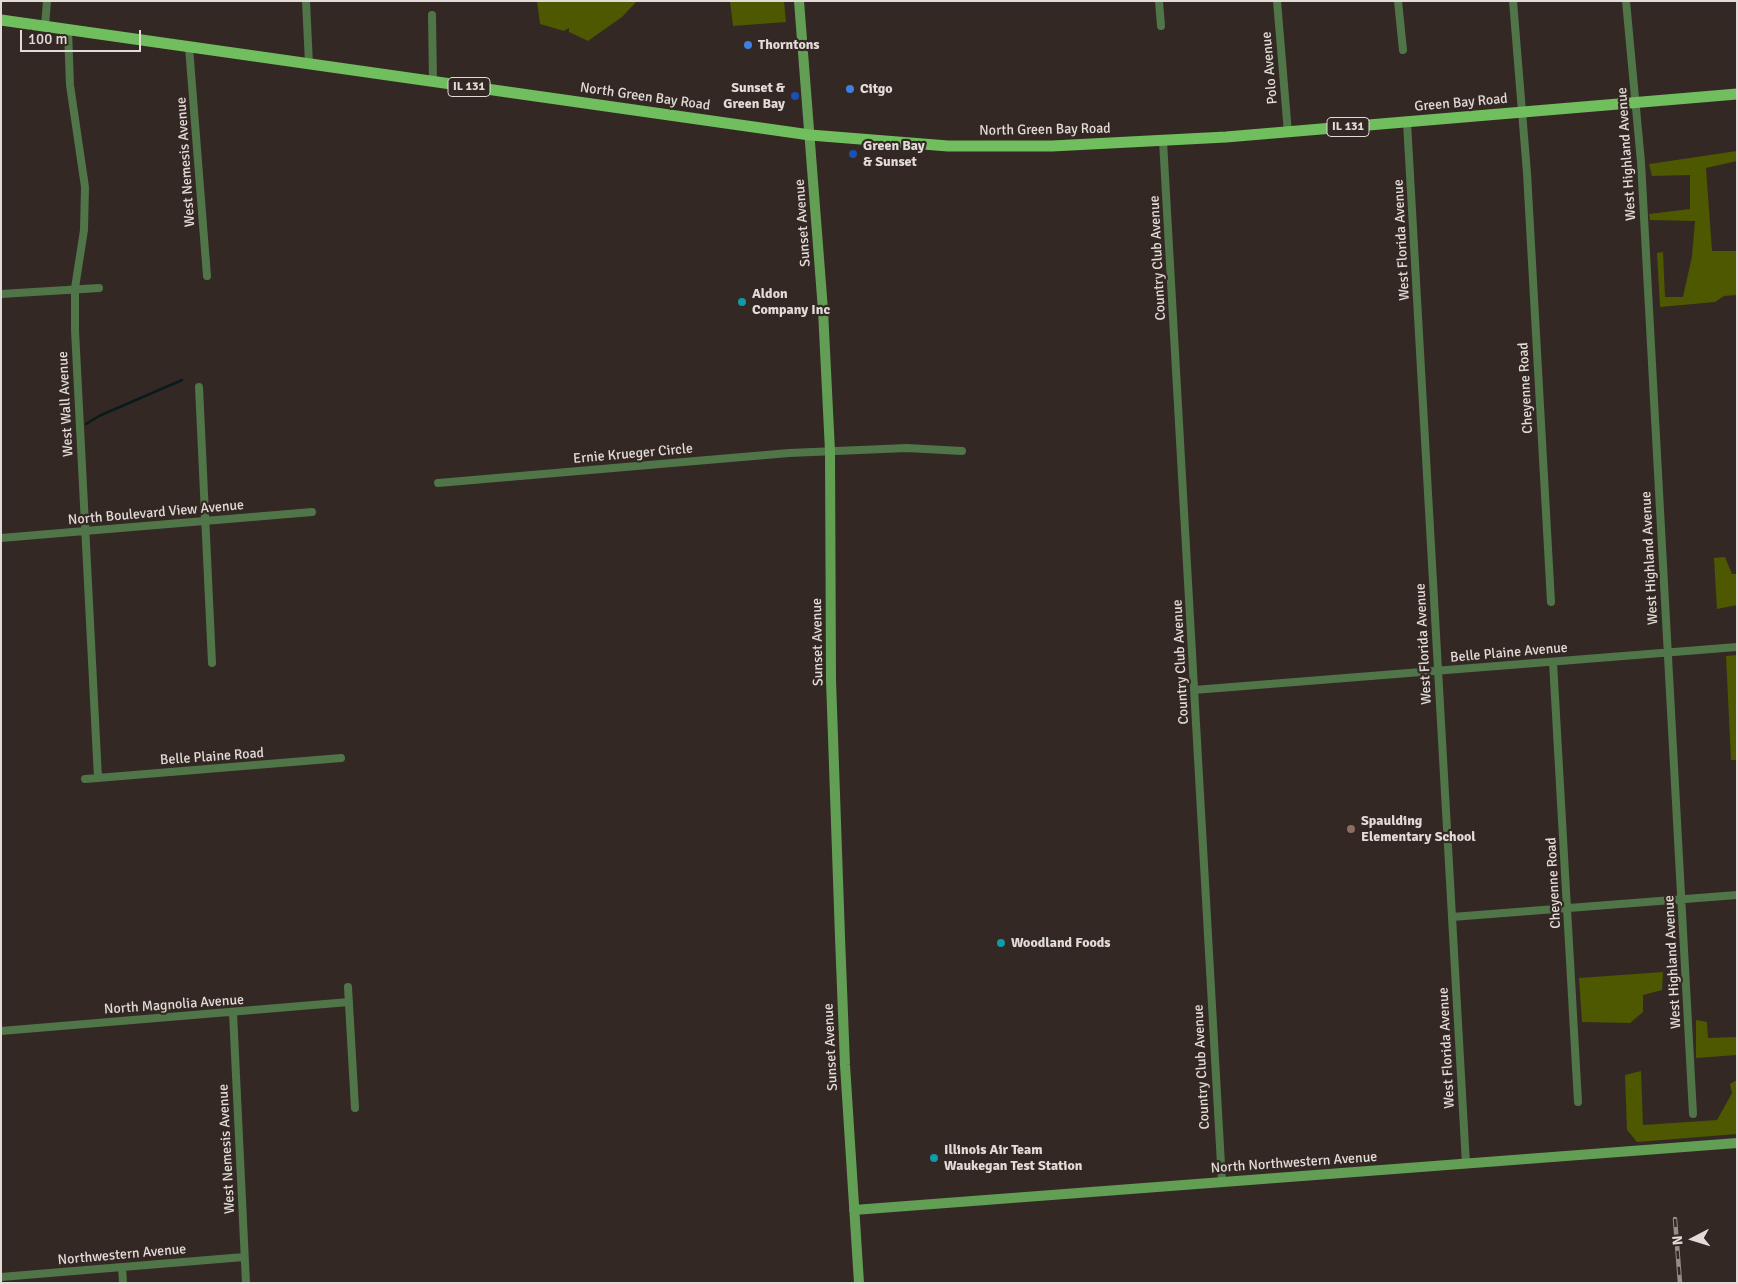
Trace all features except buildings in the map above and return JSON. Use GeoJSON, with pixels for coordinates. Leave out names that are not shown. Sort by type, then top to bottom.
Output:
{"type":"FeatureCollection","features":[{"type":"Feature","properties":{"kind":"main road","name":"North Green Bay Road"},"geometry":{"type":"LineString","coordinates":[[1,20],[810,136],[897,144],[968,147],[1163,141],[1288,133]]}},
{"type":"Feature","properties":{"kind":"main road","name":"IL 131"},"geometry":{"type":"LineString","coordinates":[[1636,103],[1737,94]]}},
{"type":"Feature","properties":{"kind":"main road","name":"Green Bay Road"},"geometry":{"type":"LineString","coordinates":[[1288,133],[1636,103]]}},
{"type":"Feature","properties":{"kind":"street"},"geometry":{"type":"LineString","coordinates":[[45,26],[47,1]]}},
{"type":"Feature","properties":{"kind":"street"},"geometry":{"type":"LineString","coordinates":[[306,1],[309,64]]}},
{"type":"Feature","properties":{"kind":"street","name":"Sunset Avenue"},"geometry":{"type":"LineString","coordinates":[[799,1],[823,310],[830,452],[832,690],[845,1058],[859,1283]]}},
{"type":"Feature","properties":{"kind":"street"},"geometry":{"type":"LineString","coordinates":[[1159,1],[1161,26]]}},
{"type":"Feature","properties":{"kind":"street","name":"Polo Avenue"},"geometry":{"type":"LineString","coordinates":[[1277,1],[1288,133]]}},
{"type":"Feature","properties":{"kind":"street"},"geometry":{"type":"LineString","coordinates":[[1398,1],[1403,50]]}},
{"type":"Feature","properties":{"kind":"street","name":"Cheyenne Road"},"geometry":{"type":"LineString","coordinates":[[1513,1],[1527,173],[1551,602]]}},
{"type":"Feature","properties":{"kind":"street","name":"West Highland Avenue"},"geometry":{"type":"LineString","coordinates":[[1626,1],[1636,103],[1693,1114]]}},
{"type":"Feature","properties":{"kind":"street"},"geometry":{"type":"LineString","coordinates":[[432,15],[433,82]]}},
{"type":"Feature","properties":{"kind":"street","name":"West Wall Avenue"},"geometry":{"type":"LineString","coordinates":[[68,30],[70,85],[85,187],[84,230],[76,288],[75,330],[98,778]]}},
{"type":"Feature","properties":{"kind":"street","name":"West Nemesis Avenue"},"geometry":{"type":"LineString","coordinates":[[189,47],[207,276]]}},
{"type":"Feature","properties":{"kind":"street","name":"West Florida Avenue"},"geometry":{"type":"LineString","coordinates":[[1407,122],[1466,1164]]}},
{"type":"Feature","properties":{"kind":"street","name":"Country Club Avenue"},"geometry":{"type":"LineString","coordinates":[[1163,141],[1222,1182]]}},
{"type":"Feature","properties":{"kind":"street"},"geometry":{"type":"LineString","coordinates":[[1,294],[99,288]]}},
{"type":"Feature","properties":{"kind":"street"},"geometry":{"type":"LineString","coordinates":[[199,387],[212,663]]}},
{"type":"Feature","properties":{"kind":"street","name":"Ernie Krueger Circle"},"geometry":{"type":"LineString","coordinates":[[438,483],[789,453],[907,448],[962,451]]}},
{"type":"Feature","properties":{"kind":"street","name":"North Boulevard View Avenue"},"geometry":{"type":"LineString","coordinates":[[1,538],[312,512]]}},
{"type":"Feature","properties":{"kind":"street","name":"Belle Plaine Avenue"},"geometry":{"type":"LineString","coordinates":[[1194,690],[1737,647]]}},
{"type":"Feature","properties":{"kind":"street","name":"Cheyenne Road"},"geometry":{"type":"LineString","coordinates":[[1553,662],[1578,1102]]}},
{"type":"Feature","properties":{"kind":"street","name":"Belle Plaine Road"},"geometry":{"type":"LineString","coordinates":[[85,779],[341,758]]}},
{"type":"Feature","properties":{"kind":"street"},"geometry":{"type":"LineString","coordinates":[[1452,917],[1737,895]]}},
{"type":"Feature","properties":{"kind":"street"},"geometry":{"type":"LineString","coordinates":[[348,988],[356,1108]]}},
{"type":"Feature","properties":{"kind":"street","name":"North Magnolia Avenue"},"geometry":{"type":"LineString","coordinates":[[1,1031],[349,1002]]}},
{"type":"Feature","properties":{"kind":"street","name":"West Nemesis Avenue"},"geometry":{"type":"LineString","coordinates":[[233,1013],[246,1283]]}},
{"type":"Feature","properties":{"kind":"street","name":"North Northwestern Avenue"},"geometry":{"type":"LineString","coordinates":[[854,1210],[1737,1143]]}},
{"type":"Feature","properties":{"kind":"street","name":"Northwestern Avenue"},"geometry":{"type":"LineString","coordinates":[[1,1277],[244,1257]]}},
{"type":"Feature","properties":{"kind":"street"},"geometry":{"type":"LineString","coordinates":[[122,1267],[123,1283]]}},
{"type":"Feature","properties":{"kind":"green space"},"geometry":{"type":"Polygon","coordinates":[[[537,1],[637,1],[622,17],[588,41],[569,32],[569,28],[564,31],[540,24],[537,1]]]}},
{"type":"Feature","properties":{"kind":"green space"},"geometry":{"type":"Polygon","coordinates":[[[730,1],[784,1],[786,22],[733,26],[730,1]]]}},
{"type":"Feature","properties":{"kind":"green space"},"geometry":{"type":"Polygon","coordinates":[[[1737,151],[1737,161],[1706,168],[1712,251],[1737,251],[1737,295],[1724,296],[1715,302],[1660,307],[1657,253],[1663,252],[1665,297],[1683,297],[1692,256],[1695,221],[1650,220],[1649,214],[1690,209],[1690,175],[1652,176],[1649,164],[1737,151]]]}},
{"type":"Feature","properties":{"kind":"green space"},"geometry":{"type":"Polygon","coordinates":[[[1725,557],[1732,574],[1737,574],[1737,605],[1717,609],[1714,558],[1725,557]]]}},
{"type":"Feature","properties":{"kind":"green space"},"geometry":{"type":"Polygon","coordinates":[[[1737,655],[1737,760],[1731,760],[1726,656],[1737,655]]]}},
{"type":"Feature","properties":{"kind":"green space"},"geometry":{"type":"Polygon","coordinates":[[[1663,972],[1662,990],[1643,995],[1643,1012],[1630,1023],[1582,1022],[1579,978],[1663,972]]]}},
{"type":"Feature","properties":{"kind":"green space"},"geometry":{"type":"Polygon","coordinates":[[[1696,1020],[1707,1022],[1708,1038],[1737,1037],[1737,1055],[1696,1058],[1696,1020]]]}},
{"type":"Feature","properties":{"kind":"green space"},"geometry":{"type":"Polygon","coordinates":[[[1641,1071],[1643,1125],[1717,1120],[1732,1093],[1730,1084],[1737,1080],[1737,1134],[1637,1142],[1627,1130],[1625,1075],[1641,1071]]]}},
{"type":"Feature","properties":{"kind":"waterway"},"geometry":{"type":"LineString","coordinates":[[86,424],[99,416],[182,380]]}},
{"type":"Feature","properties":{"kind":"railway"},"geometry":{"type":"LineString","coordinates":[[1675,1219],[1680,1283]]}},
{"type":"Feature","properties":{"kind":"place","name":"Thorntons"},"geometry":{"type":"Point","coordinates":[748,45]}},
{"type":"Feature","properties":{"kind":"place","name":"Citgo"},"geometry":{"type":"Point","coordinates":[850,89]}},
{"type":"Feature","properties":{"kind":"place","name":"Sunset & Green Bay"},"geometry":{"type":"Point","coordinates":[795,96]}},
{"type":"Feature","properties":{"kind":"place","name":"Green Bay & Sunset"},"geometry":{"type":"Point","coordinates":[853,154]}},
{"type":"Feature","properties":{"kind":"place","name":"Aldon Company Inc"},"geometry":{"type":"Point","coordinates":[742,302]}},
{"type":"Feature","properties":{"kind":"place","name":"Spaulding Elementary School"},"geometry":{"type":"Point","coordinates":[1351,829]}},
{"type":"Feature","properties":{"kind":"place","name":"Woodland Foods"},"geometry":{"type":"Point","coordinates":[1001,943]}},
{"type":"Feature","properties":{"kind":"place","name":"Illinois Air Team Waukegan Test Station"},"geometry":{"type":"Point","coordinates":[934,1158]}}]}
